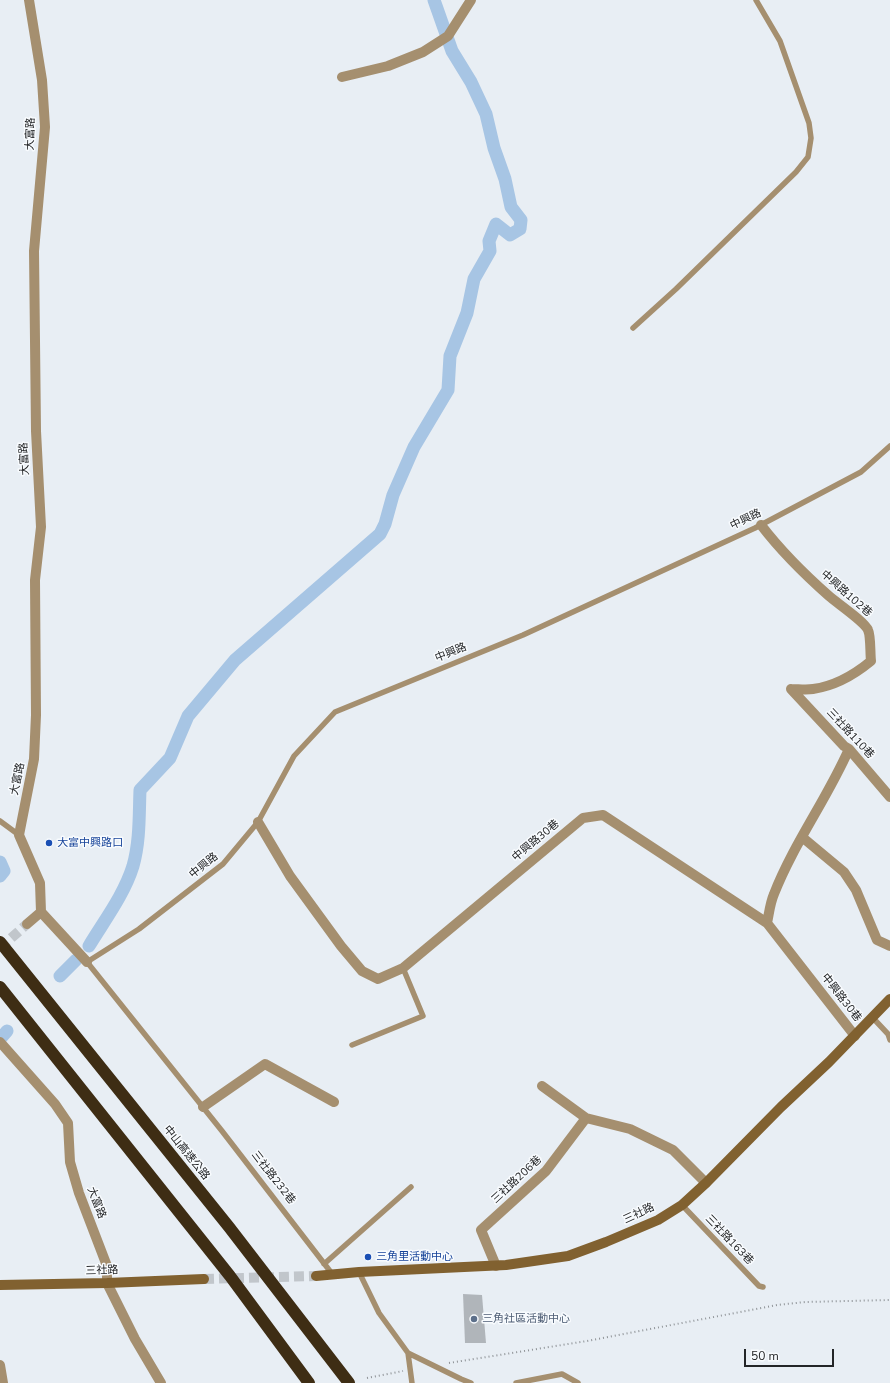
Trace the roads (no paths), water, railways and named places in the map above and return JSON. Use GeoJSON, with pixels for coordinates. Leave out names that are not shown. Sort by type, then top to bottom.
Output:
{"type":"FeatureCollection","features":[{"type":"Feature","properties":{"kind":"highway","name":"中山高速公路"},"geometry":{"type":"LineString","coordinates":[[0,942],[229,1227],[349,1383]]}},
{"type":"Feature","properties":{"kind":"highway"},"geometry":{"type":"LineString","coordinates":[[0,987],[230,1276],[309,1383]]}},
{"type":"Feature","properties":{"kind":"street","name":"大富路"},"geometry":{"type":"LineString","coordinates":[[19,835],[34,759],[36,715],[35,580],[41,527],[36,431],[34,251],[45,127],[42,80],[29,0]]}},
{"type":"Feature","properties":{"kind":"street"},"geometry":{"type":"LineString","coordinates":[[342,77],[388,66],[423,52],[448,36],[471,0]]}},
{"type":"Feature","properties":{"kind":"street","name":"中興路102巷"},"geometry":{"type":"LineString","coordinates":[[761,525],[779,548],[797,567],[829,596],[864,624],[868,630],[871,661],[857,673],[840,681],[812,689],[791,689]]}},
{"type":"Feature","properties":{"kind":"street","name":"三社路110巷"},"geometry":{"type":"LineString","coordinates":[[791,689],[844,746],[849,749],[890,797]]}},
{"type":"Feature","properties":{"kind":"street"},"geometry":{"type":"LineString","coordinates":[[767,923],[773,895],[812,817],[834,781],[849,749]]}},
{"type":"Feature","properties":{"kind":"street","name":"中興路30巷"},"geometry":{"type":"LineString","coordinates":[[258,822],[290,876],[341,946],[362,971],[378,979],[403,968],[583,818],[603,815],[767,923],[855,1036]]}},
{"type":"Feature","properties":{"kind":"street"},"geometry":{"type":"LineString","coordinates":[[19,835],[40,883],[41,912],[87,962]]}},
{"type":"Feature","properties":{"kind":"street"},"geometry":{"type":"LineString","coordinates":[[802,837],[844,872],[856,890],[877,940],[890,946]]}},
{"type":"Feature","properties":{"kind":"street"},"geometry":{"type":"LineString","coordinates":[[27,924],[41,912]]}},
{"type":"Feature","properties":{"kind":"street","name":"三社路"},"geometry":{"type":"LineString","coordinates":[[316,1276],[359,1272],[496,1266],[568,1256],[658,1220],[682,1205],[706,1183],[873,1018],[890,999]]}},
{"type":"Feature","properties":{"kind":"street","name":"大富路"},"geometry":{"type":"LineString","coordinates":[[0,1042],[55,1104],[68,1123],[70,1162],[79,1193],[107,1266],[108,1283],[135,1339],[161,1383]]}},
{"type":"Feature","properties":{"kind":"street"},"geometry":{"type":"LineString","coordinates":[[203,1107],[265,1064],[334,1102]]}},
{"type":"Feature","properties":{"kind":"street"},"geometry":{"type":"LineString","coordinates":[[542,1086],[586,1118],[630,1129],[673,1150],[706,1183]]}},
{"type":"Feature","properties":{"kind":"street","name":"三社路206巷"},"geometry":{"type":"LineString","coordinates":[[496,1266],[481,1230],[546,1171],[586,1118]]}},
{"type":"Feature","properties":{"kind":"street","name":"三社路"},"geometry":{"type":"LineString","coordinates":[[0,1285],[204,1279]]}},
{"type":"Feature","properties":{"kind":"street"},"geometry":{"type":"LineString","coordinates":[[0,1365],[4,1383]]}},
{"type":"Feature","properties":{"kind":"lane"},"geometry":{"type":"LineString","coordinates":[[633,328],[676,289],[796,172],[808,157],[811,138],[809,123],[780,41],[756,0]]}},
{"type":"Feature","properties":{"kind":"lane","name":"中興路"},"geometry":{"type":"LineString","coordinates":[[87,962],[139,929],[224,864],[258,822],[294,756],[335,712],[523,635],[761,525],[861,472],[890,446]]}},
{"type":"Feature","properties":{"kind":"lane"},"geometry":{"type":"LineString","coordinates":[[0,821],[19,835]]}},
{"type":"Feature","properties":{"kind":"lane","name":"三社路232巷"},"geometry":{"type":"LineString","coordinates":[[87,962],[203,1107],[333,1275]]}},
{"type":"Feature","properties":{"kind":"lane"},"geometry":{"type":"LineString","coordinates":[[352,1046],[423,1016],[403,968]]}},
{"type":"Feature","properties":{"kind":"lane"},"geometry":{"type":"LineString","coordinates":[[873,1018],[888,1034],[890,1040]]}},
{"type":"Feature","properties":{"kind":"lane"},"geometry":{"type":"LineString","coordinates":[[324,1264],[411,1187]]}},
{"type":"Feature","properties":{"kind":"lane","name":"三社路163巷"},"geometry":{"type":"LineString","coordinates":[[682,1205],[759,1286],[763,1287]]}},
{"type":"Feature","properties":{"kind":"lane"},"geometry":{"type":"LineString","coordinates":[[359,1272],[379,1313],[408,1353],[471,1383]]}},
{"type":"Feature","properties":{"kind":"lane"},"geometry":{"type":"LineString","coordinates":[[408,1353],[412,1383]]}},
{"type":"Feature","properties":{"kind":"lane"},"geometry":{"type":"LineString","coordinates":[[516,1383],[562,1374],[578,1383]]}},
{"type":"Feature","properties":{"kind":"waterway"},"geometry":{"type":"LineString","coordinates":[[89,946],[113,908],[133,866],[138,838],[140,790],[170,758],[188,716],[235,660],[380,534],[385,524],[393,495],[414,447],[448,390],[450,356],[467,313],[474,279],[490,251],[489,241],[496,224],[510,235],[520,229],[521,220],[511,207],[505,179],[494,148],[486,114],[471,82],[452,51],[434,0]]}},
{"type":"Feature","properties":{"kind":"waterway"},"geometry":{"type":"LineString","coordinates":[[0,862],[4,871],[0,876]]}},
{"type":"Feature","properties":{"kind":"waterway"},"geometry":{"type":"LineString","coordinates":[[60,976],[76,960]]}},
{"type":"Feature","properties":{"kind":"waterway"},"geometry":{"type":"LineString","coordinates":[[0,1039],[7,1031]]}},
{"type":"Feature","properties":{"kind":"tunnel"},"geometry":{"type":"LineString","coordinates":[[0,948],[27,924]]}},
{"type":"Feature","properties":{"kind":"tunnel"},"geometry":{"type":"LineString","coordinates":[[204,1279],[316,1276]]}},
{"type":"Feature","properties":{"kind":"place","name":"大富中興路口"},"geometry":{"type":"Point","coordinates":[49,843]}},
{"type":"Feature","properties":{"kind":"place","name":"三角里活動中心"},"geometry":{"type":"Point","coordinates":[368,1257]}},
{"type":"Feature","properties":{"kind":"place","name":"三角社區活動中心"},"geometry":{"type":"Point","coordinates":[474,1319]}}]}
